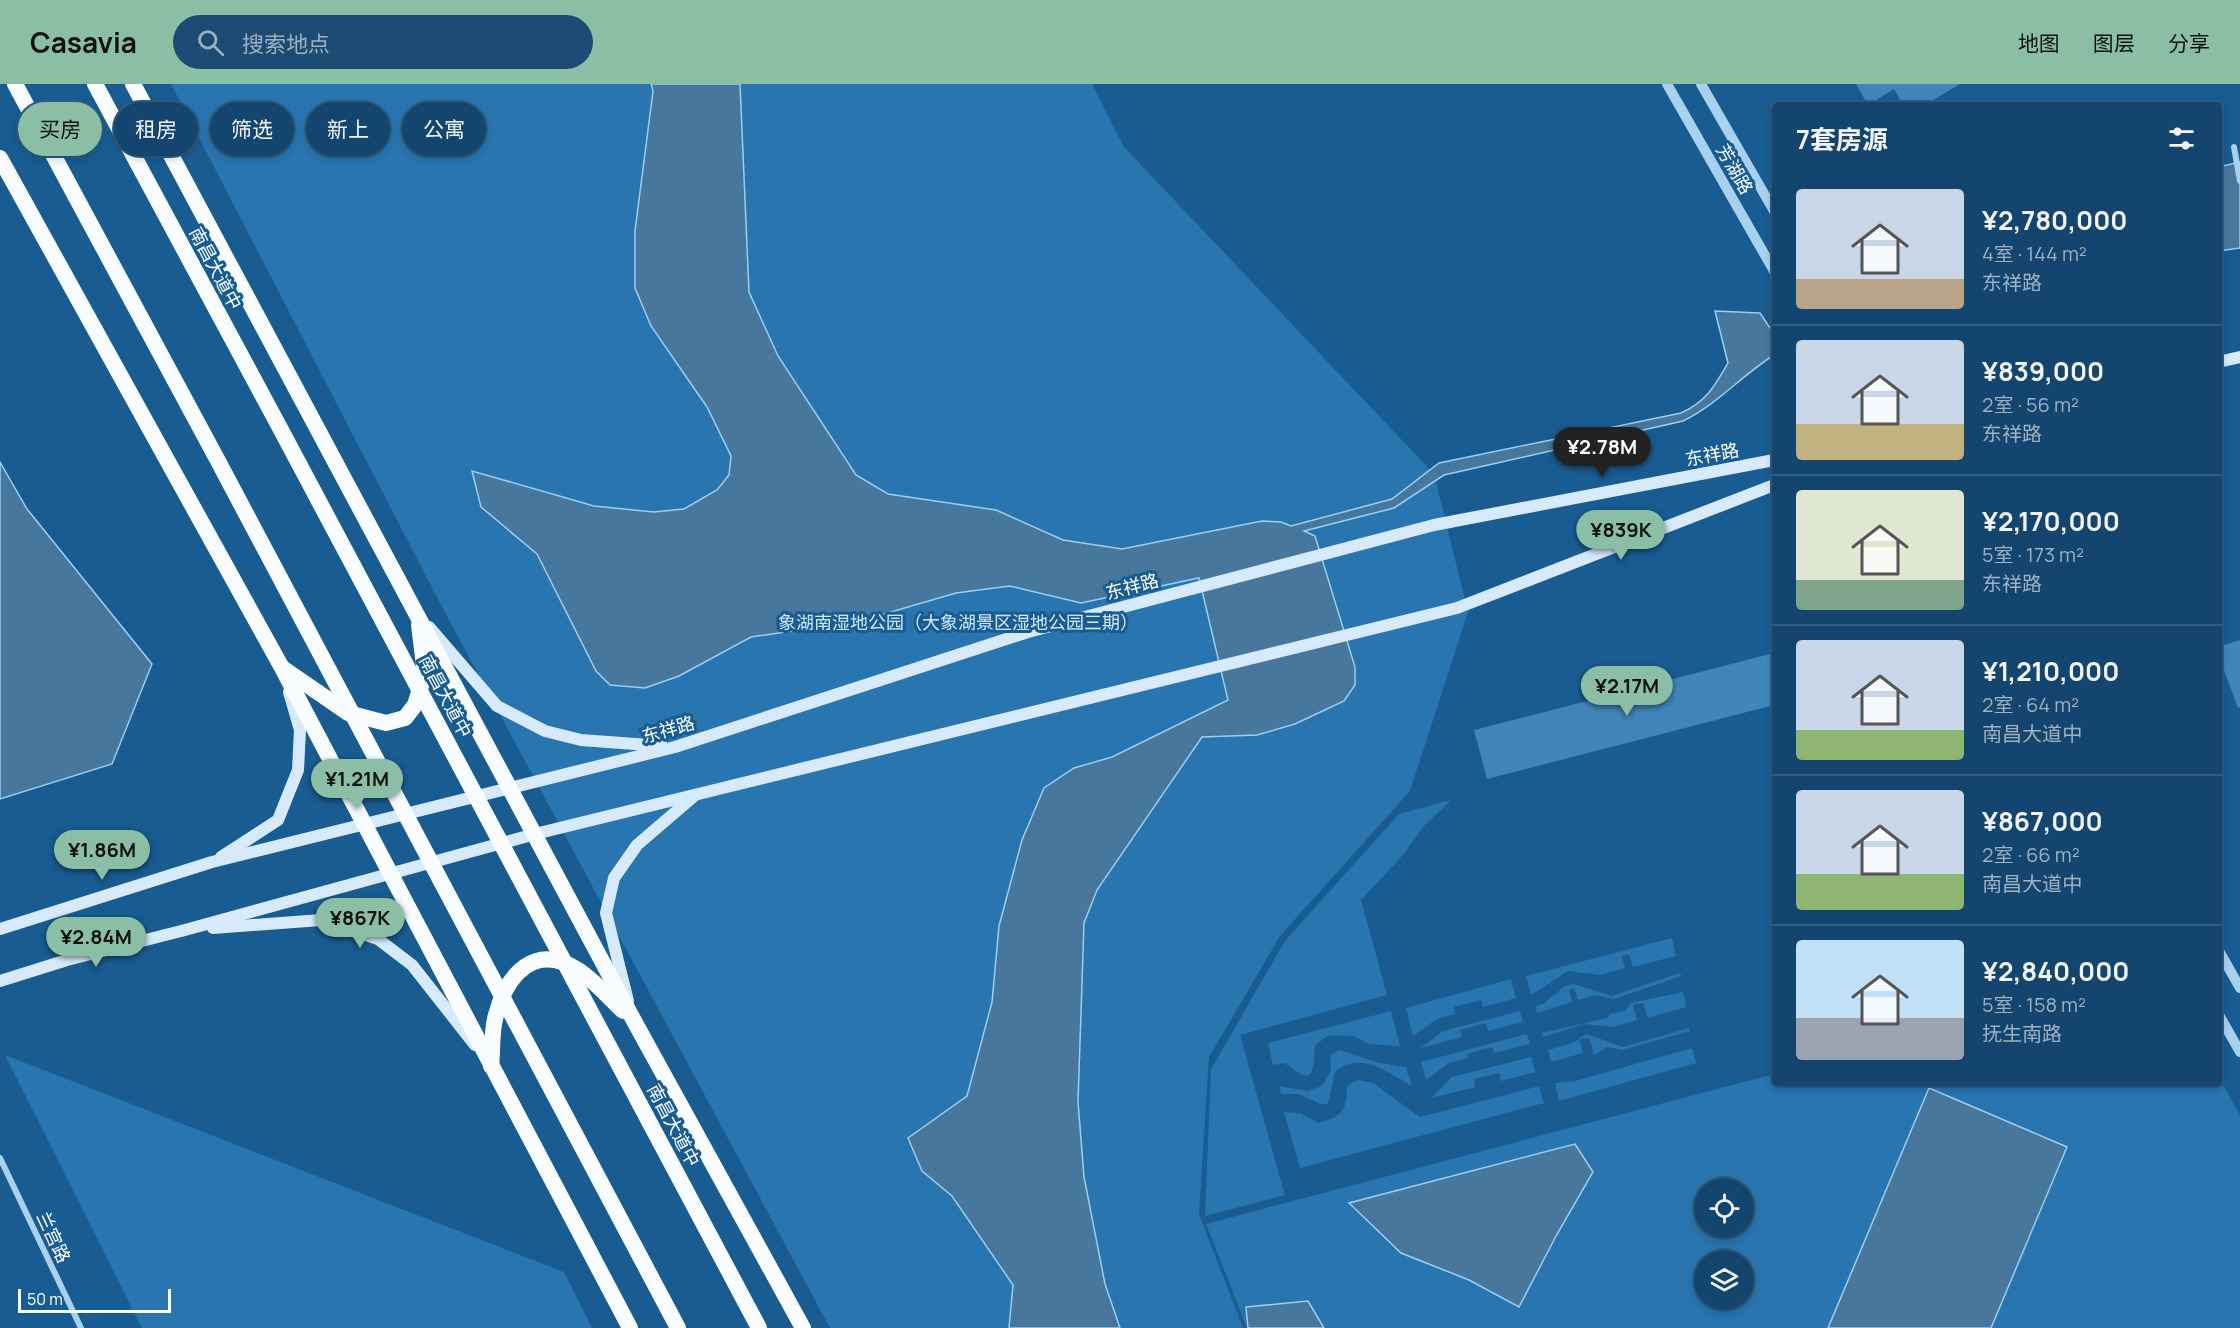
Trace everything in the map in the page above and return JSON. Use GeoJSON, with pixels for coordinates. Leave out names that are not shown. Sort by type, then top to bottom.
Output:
{"type":"FeatureCollection","features":[{"type":"Feature","properties":{"kind":"highway"},"geometry":{"type":"LineString","coordinates":[[15,84],[611,1198],[678,1328]]}},
{"type":"Feature","properties":{"kind":"highway","name":"南昌大道中"},"geometry":{"type":"LineString","coordinates":[[95,84],[759,1328]]}},
{"type":"Feature","properties":{"kind":"highway"},"geometry":{"type":"LineString","coordinates":[[133,84],[633,1019],[803,1328]]}},
{"type":"Feature","properties":{"kind":"highway"},"geometry":{"type":"LineString","coordinates":[[0,158],[281,666],[630,1328]]}},
{"type":"Feature","properties":{"kind":"highway"},"geometry":{"type":"LineString","coordinates":[[281,666],[348,713],[386,723],[405,718],[415,705],[425,673],[418,614]]}},
{"type":"Feature","properties":{"kind":"highway"},"geometry":{"type":"LineString","coordinates":[[491,1066],[495,1016],[513,976],[528,963],[551,958],[578,970],[633,1019]]}},
{"type":"Feature","properties":{"kind":"main road"},"geometry":{"type":"LineString","coordinates":[[2222,361],[2240,357]]}},
{"type":"Feature","properties":{"kind":"main road","name":"东祥路"},"geometry":{"type":"LineString","coordinates":[[212,862],[675,747],[1028,632],[1434,525],[1772,460]]}},
{"type":"Feature","properties":{"kind":"main road"},"geometry":{"type":"LineString","coordinates":[[0,981],[67,960],[535,834],[1457,608],[1772,486]]}},
{"type":"Feature","properties":{"kind":"main road"},"geometry":{"type":"LineString","coordinates":[[418,614],[496,706],[545,731],[581,740],[675,747]]}},
{"type":"Feature","properties":{"kind":"main road"},"geometry":{"type":"LineString","coordinates":[[0,929],[212,862],[278,820],[298,770],[300,730],[281,666]]}},
{"type":"Feature","properties":{"kind":"main road"},"geometry":{"type":"LineString","coordinates":[[633,1019],[606,913],[614,878],[637,845],[697,794]]}},
{"type":"Feature","properties":{"kind":"main road"},"geometry":{"type":"LineString","coordinates":[[185,930],[321,920],[378,939],[412,965],[491,1066]]}},
{"type":"Feature","properties":{"kind":"street","name":"芳湖路"},"geometry":{"type":"LineString","coordinates":[[1667,84],[1772,268]]}},
{"type":"Feature","properties":{"kind":"street","name":"芳湖路"},"geometry":{"type":"LineString","coordinates":[[1701,84],[1772,208]]}},
{"type":"Feature","properties":{"kind":"street"},"geometry":{"type":"LineString","coordinates":[[2235,147],[2240,181]]}},
{"type":"Feature","properties":{"kind":"street"},"geometry":{"type":"LineString","coordinates":[[2222,956],[2240,988]]}},
{"type":"Feature","properties":{"kind":"street"},"geometry":{"type":"LineString","coordinates":[[2222,1020],[2240,1052]]}},
{"type":"Feature","properties":{"kind":"street","name":"兰宫路"},"geometry":{"type":"LineString","coordinates":[[0,1158],[81,1328]]}},
{"type":"Feature","properties":{"kind":"green space","name":"象湖南湿地公园（大象湖景区湿地公园三期）"},"geometry":{"type":"Polygon","coordinates":[[[171,84],[1092,84],[1124,147],[1434,474],[1468,612],[1410,791],[1280,936],[1209,1057],[1199,1214],[1243,1328],[830,1328],[441,605],[198,136],[198,102],[180,102],[171,84]]]}},
{"type":"Feature","properties":{"kind":"green space"},"geometry":{"type":"Polygon","coordinates":[[[1451,800],[1423,827],[1402,856],[1361,900],[1387,995],[1240,1035],[1285,1195],[1205,1216],[1211,1069],[1285,941],[1399,814],[1451,800]]]}},
{"type":"Feature","properties":{"kind":"green space"},"geometry":{"type":"Polygon","coordinates":[[[1672,938],[1676,956],[1633,967],[1629,954],[1622,956],[1625,968],[1600,975],[1568,971],[1531,995],[1526,976],[1672,938]]]}},
{"type":"Feature","properties":{"kind":"green space"},"geometry":{"type":"Polygon","coordinates":[[[1680,973],[1681,976],[1614,999],[1595,995],[1578,1000],[1574,988],[1569,990],[1572,1002],[1537,1013],[1536,1006],[1543,1004],[1565,986],[1574,984],[1612,996],[1680,973]]]}},
{"type":"Feature","properties":{"kind":"green space"},"geometry":{"type":"Polygon","coordinates":[[[1511,979],[1516,998],[1483,1007],[1481,1000],[1454,1007],[1455,1014],[1437,1019],[1413,1036],[1406,1008],[1511,979]]]}},
{"type":"Feature","properties":{"kind":"green space"},"geometry":{"type":"Polygon","coordinates":[[[1683,992],[1686,1007],[1648,1018],[1643,1003],[1633,1005],[1637,1020],[1613,1027],[1584,1024],[1543,1037],[1542,1033],[1607,1018],[1610,1014],[1625,1011],[1631,1003],[1683,992]]]}},
{"type":"Feature","properties":{"kind":"green space"},"geometry":{"type":"Polygon","coordinates":[[[1391,1011],[1400,1046],[1369,1044],[1353,1036],[1329,1035],[1315,1045],[1310,1074],[1301,1074],[1284,1063],[1273,1065],[1268,1043],[1391,1011]]]}},
{"type":"Feature","properties":{"kind":"green space"},"geometry":{"type":"Polygon","coordinates":[[[1520,1011],[1523,1022],[1488,1031],[1486,1023],[1460,1030],[1462,1037],[1421,1048],[1443,1031],[1520,1011]]]}},
{"type":"Feature","properties":{"kind":"green space"},"geometry":{"type":"Polygon","coordinates":[[[1689,1028],[1690,1031],[1622,1050],[1607,1047],[1594,1055],[1590,1039],[1583,1038],[1579,1040],[1583,1053],[1551,1062],[1548,1050],[1573,1043],[1586,1034],[1623,1047],[1689,1028]]]}},
{"type":"Feature","properties":{"kind":"green space"},"geometry":{"type":"Polygon","coordinates":[[[1527,1034],[1530,1044],[1494,1053],[1492,1047],[1467,1054],[1468,1058],[1449,1063],[1426,1080],[1421,1062],[1527,1034]]]}},
{"type":"Feature","properties":{"kind":"green space"},"geometry":{"type":"Polygon","coordinates":[[[1692,1048],[1696,1063],[1559,1101],[1555,1083],[1575,1081],[1692,1048]]]}},
{"type":"Feature","properties":{"kind":"green space"},"geometry":{"type":"Polygon","coordinates":[[[1340,1050],[1379,1063],[1406,1067],[1412,1086],[1384,1070],[1364,1063],[1355,1063],[1335,1072],[1328,1104],[1320,1104],[1299,1094],[1281,1094],[1279,1086],[1307,1091],[1322,1086],[1331,1070],[1330,1055],[1340,1050]]]}},
{"type":"Feature","properties":{"kind":"green space"},"geometry":{"type":"Polygon","coordinates":[[[5,1055],[564,1272],[592,1328],[142,1328],[5,1055]]]}},
{"type":"Feature","properties":{"kind":"green space"},"geometry":{"type":"Polygon","coordinates":[[[1531,1057],[1535,1072],[1501,1081],[1499,1073],[1474,1079],[1475,1087],[1431,1098],[1452,1077],[1531,1057]]]}},
{"type":"Feature","properties":{"kind":"green space"},"geometry":{"type":"Polygon","coordinates":[[[1772,1075],[1772,1086],[2222,1086],[2222,1083],[2240,1116],[2240,1328],[1247,1328],[1206,1224],[1772,1075]]]}},
{"type":"Feature","properties":{"kind":"green space"},"geometry":{"type":"Polygon","coordinates":[[[1358,1080],[1373,1083],[1420,1117],[1539,1086],[1544,1103],[1300,1168],[1284,1112],[1300,1113],[1318,1123],[1332,1118],[1343,1110],[1348,1085],[1358,1080]]]}},
{"type":"Feature","properties":{"kind":"shaded area"},"geometry":{"type":"Polygon","coordinates":[[[651,84],[740,84],[749,292],[778,356],[856,475],[888,494],[996,510],[1063,540],[1122,549],[1262,521],[1281,522],[1291,526],[1392,499],[1439,463],[1681,413],[1690,409],[1709,392],[1728,363],[1715,311],[1760,313],[1772,331],[1772,356],[1719,398],[1683,421],[1444,475],[1394,508],[1304,531],[1315,536],[1355,667],[1355,685],[1344,701],[1295,724],[1257,735],[1202,737],[1097,890],[1084,923],[1078,1102],[1084,1177],[1105,1284],[1120,1328],[1009,1328],[1013,1285],[952,1196],[922,1171],[908,1138],[967,1096],[992,1002],[999,926],[1022,840],[1044,788],[1074,768],[1112,757],[1228,700],[1199,578],[1081,603],[1010,586],[956,593],[860,621],[751,637],[679,676],[645,688],[610,685],[596,671],[537,554],[481,507],[472,471],[594,506],[654,512],[684,509],[717,490],[729,475],[731,456],[707,407],[651,326],[635,288],[635,231],[653,91],[651,84]]]}},
{"type":"Feature","properties":{"kind":"shaded area"},"geometry":{"type":"Polygon","coordinates":[[[2240,162],[2240,248],[2222,251],[2222,166],[2240,162]]]}},
{"type":"Feature","properties":{"kind":"shaded area"},"geometry":{"type":"Polygon","coordinates":[[[0,462],[27,509],[152,664],[112,764],[0,799],[0,462]]]}},
{"type":"Feature","properties":{"kind":"shaded area"},"geometry":{"type":"Polygon","coordinates":[[[1929,1088],[2067,1147],[1991,1328],[1828,1328],[1929,1088]]]}},
{"type":"Feature","properties":{"kind":"shaded area"},"geometry":{"type":"Polygon","coordinates":[[[1575,1144],[1593,1172],[1519,1307],[1469,1280],[1401,1253],[1349,1203],[1575,1144]]]}},
{"type":"Feature","properties":{"kind":"shaded area"},"geometry":{"type":"Polygon","coordinates":[[[1308,1301],[1324,1328],[1248,1328],[1246,1307],[1308,1301]]]}},
{"type":"Feature","properties":{"kind":"building"},"geometry":{"type":"Polygon","coordinates":[[[1856,84],[1960,84],[1930,102],[1901,102],[1894,89],[1873,102],[1866,102],[1856,84]]]}},
{"type":"Feature","properties":{"kind":"building"},"geometry":{"type":"Polygon","coordinates":[[[2240,640],[2240,707],[2238,708],[2222,665],[2222,646],[2240,640]]]}},
{"type":"Feature","properties":{"kind":"building"},"geometry":{"type":"Polygon","coordinates":[[[1772,654],[1772,706],[1487,779],[1474,730],[1772,654]]]}}]}
